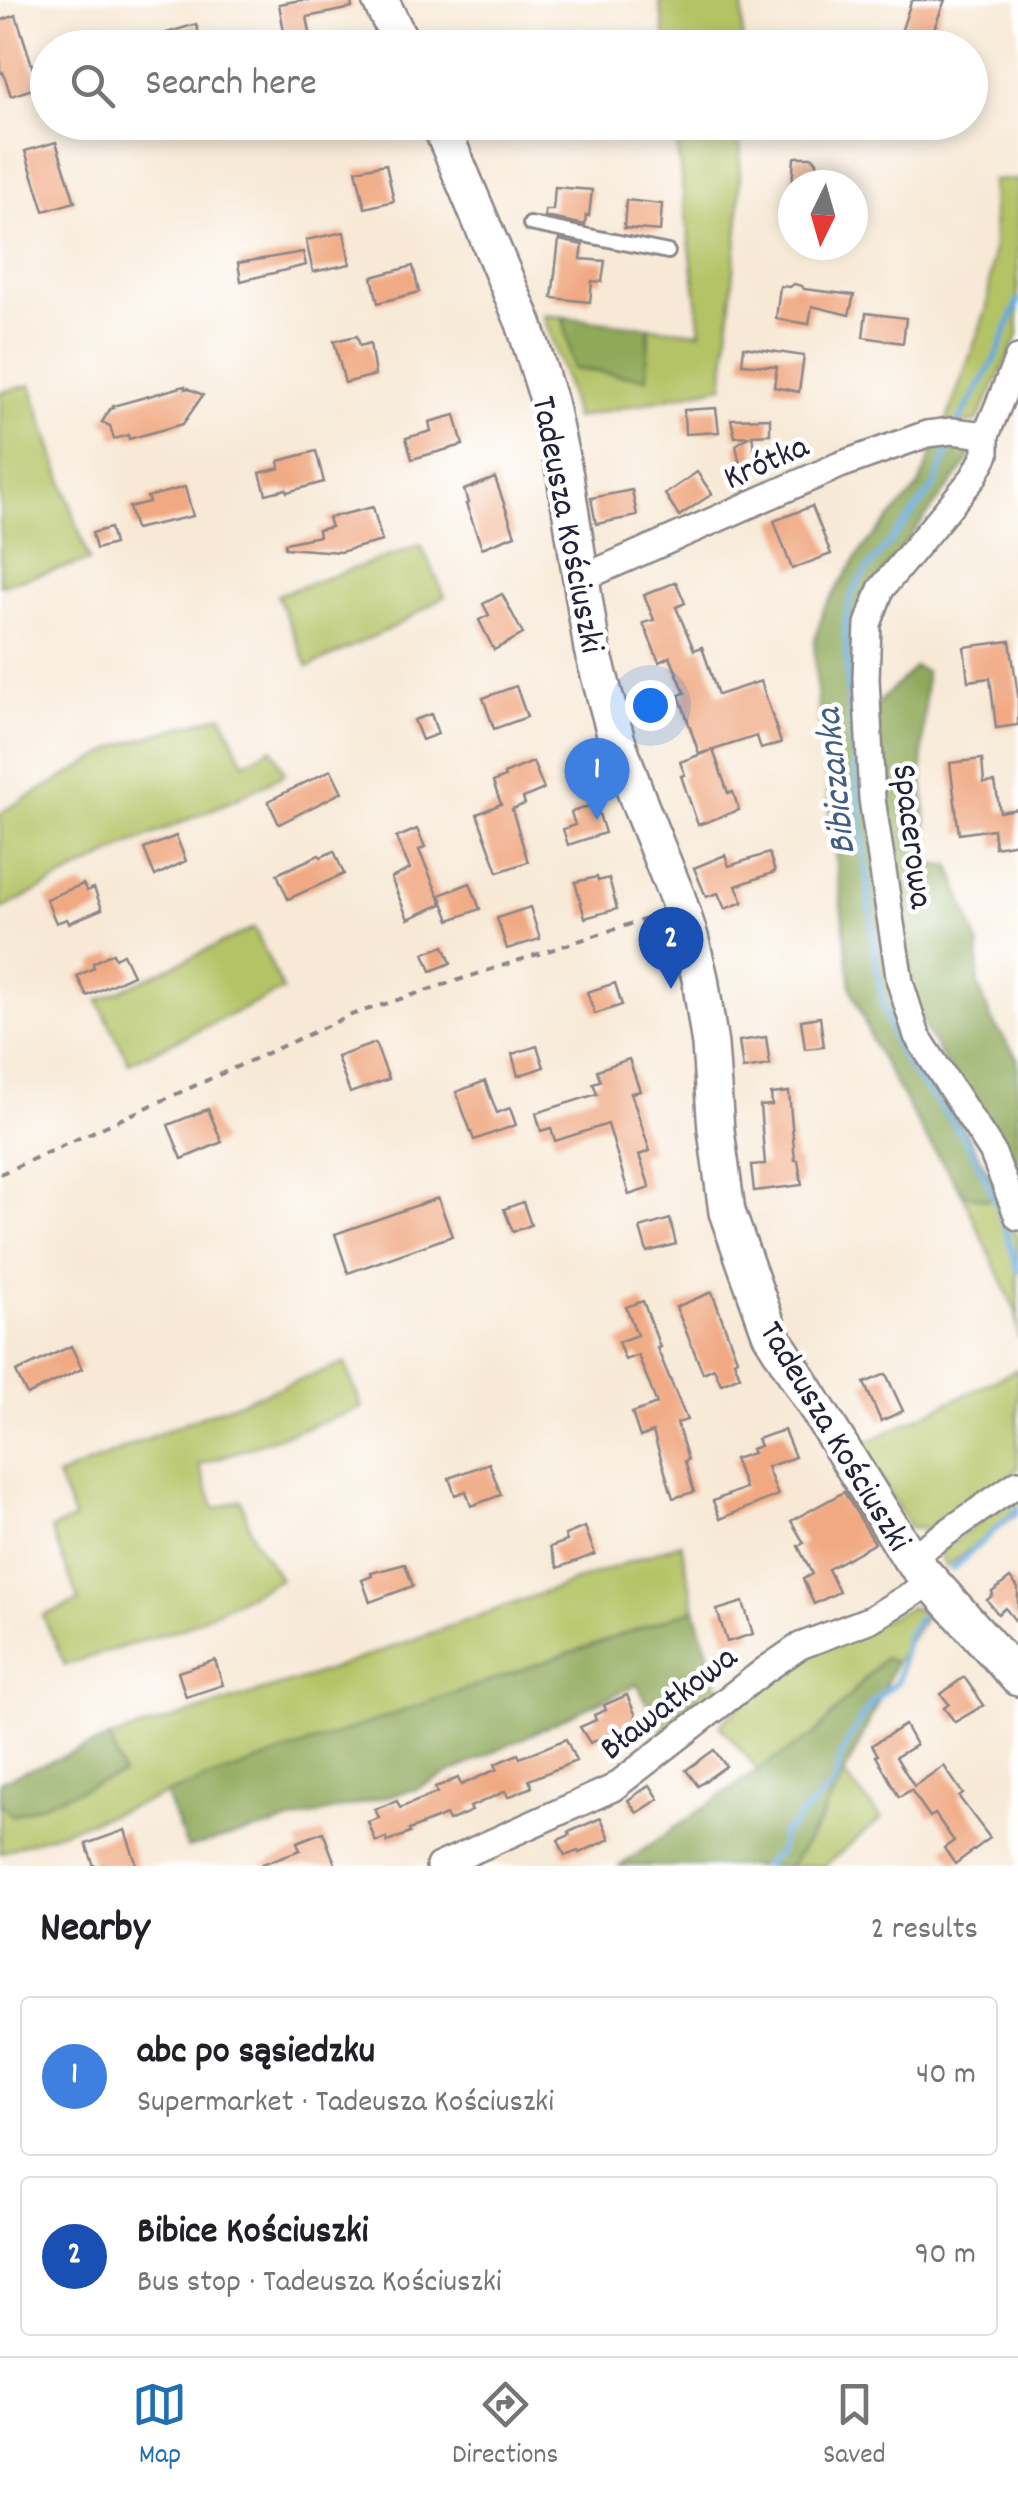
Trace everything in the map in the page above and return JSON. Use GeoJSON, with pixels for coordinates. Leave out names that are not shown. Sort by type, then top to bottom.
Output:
{"type":"FeatureCollection","features":[{"type":"Feature","properties":{"kind":"street"},"geometry":{"type":"LineString","coordinates":[[380,0],[395,30]]}},
{"type":"Feature","properties":{"kind":"street","name":"Tadeusza Kościuszki"},"geometry":{"type":"LineString","coordinates":[[447,140],[524,323],[550,402],[592,649],[617,741],[680,908],[703,994],[727,1212],[770,1334],[921,1570],[1018,1678]]}},
{"type":"Feature","properties":{"kind":"street","name":"Spacerowa"},"geometry":{"type":"LineString","coordinates":[[1018,358],[966,433],[986,454],[973,478],[881,588],[868,624],[866,678],[872,799],[900,982],[917,1036],[992,1151],[1018,1216]]}},
{"type":"Feature","properties":{"kind":"street","name":"Krótka"},"geometry":{"type":"LineString","coordinates":[[580,579],[840,465],[927,434],[966,433]]}},
{"type":"Feature","properties":{"kind":"street","name":"Bławatkowa"},"geometry":{"type":"LineString","coordinates":[[439,1866],[613,1788],[800,1646],[871,1619],[1018,1484]]}},
{"type":"Feature","properties":{"kind":"lane"},"geometry":{"type":"LineString","coordinates":[[530,224],[668,252]]}},
{"type":"Feature","properties":{"kind":"path"},"geometry":{"type":"LineString","coordinates":[[0,1174],[351,1014],[680,908]]}},
{"type":"Feature","properties":{"kind":"green space"},"geometry":{"type":"Polygon","coordinates":[[[659,0],[743,0],[742,30],[664,30],[659,0]]]}},
{"type":"Feature","properties":{"kind":"green space"},"geometry":{"type":"Polygon","coordinates":[[[676,140],[741,140],[739,218],[723,386],[575,418],[543,315],[563,317],[574,369],[646,378],[649,327],[701,332],[676,140]]]}},
{"type":"Feature","properties":{"kind":"green space"},"geometry":{"type":"Polygon","coordinates":[[[992,180],[1018,180],[1018,336],[977,422],[946,423],[987,308],[994,243],[992,180]]]}},
{"type":"Feature","properties":{"kind":"green space"},"geometry":{"type":"Polygon","coordinates":[[[563,317],[649,327],[647,378],[574,369],[563,317]]]}},
{"type":"Feature","properties":{"kind":"green space"},"geometry":{"type":"Polygon","coordinates":[[[31,385],[89,561],[0,585],[0,392],[31,385]]]}},
{"type":"Feature","properties":{"kind":"green space"},"geometry":{"type":"Polygon","coordinates":[[[964,440],[974,454],[869,590],[859,681],[923,1057],[996,1186],[988,1200],[962,1193],[924,1135],[874,1046],[851,988],[814,643],[824,609],[863,548],[919,486],[934,447],[964,440]]]}},
{"type":"Feature","properties":{"kind":"green space"},"geometry":{"type":"Polygon","coordinates":[[[421,545],[445,596],[398,625],[308,667],[277,595],[421,545]]]}},
{"type":"Feature","properties":{"kind":"green space"},"geometry":{"type":"Polygon","coordinates":[[[915,667],[926,672],[922,768],[930,865],[950,865],[979,947],[978,985],[992,1021],[1018,1059],[1018,1166],[1013,1174],[927,1033],[903,974],[882,804],[875,706],[915,667]]]}},
{"type":"Feature","properties":{"kind":"green space"},"geometry":{"type":"Polygon","coordinates":[[[222,715],[244,763],[272,748],[285,774],[131,844],[0,910],[0,813],[121,745],[222,715]]]}},
{"type":"Feature","properties":{"kind":"green space"},"geometry":{"type":"Polygon","coordinates":[[[254,928],[283,990],[129,1063],[98,1001],[254,928]]]}},
{"type":"Feature","properties":{"kind":"green space"},"geometry":{"type":"Polygon","coordinates":[[[996,1186],[1018,1240],[1018,1339],[1016,1312],[962,1193],[987,1200],[996,1186]]]}},
{"type":"Feature","properties":{"kind":"green space"},"geometry":{"type":"Polygon","coordinates":[[[345,1363],[362,1408],[199,1465],[215,1509],[241,1500],[253,1538],[280,1579],[183,1628],[65,1665],[43,1616],[79,1601],[51,1529],[75,1519],[57,1477],[186,1422],[345,1363]]]}},
{"type":"Feature","properties":{"kind":"green space"},"geometry":{"type":"Polygon","coordinates":[[[1018,1369],[1018,1470],[930,1530],[910,1528],[861,1445],[1018,1369]]]}},
{"type":"Feature","properties":{"kind":"green space"},"geometry":{"type":"Polygon","coordinates":[[[1018,1491],[1018,1513],[946,1567],[939,1554],[1018,1491]]]}},
{"type":"Feature","properties":{"kind":"green space"},"geometry":{"type":"Polygon","coordinates":[[[681,1543],[695,1609],[0,1853],[0,1801],[11,1816],[121,1773],[110,1738],[312,1676],[681,1543]]]}},
{"type":"Feature","properties":{"kind":"green space"},"geometry":{"type":"Polygon","coordinates":[[[910,1607],[927,1614],[895,1663],[884,1657],[815,1734],[758,1770],[720,1725],[773,1672],[910,1607]]]}},
{"type":"Feature","properties":{"kind":"green space"},"geometry":{"type":"Polygon","coordinates":[[[695,1609],[720,1692],[664,1735],[637,1684],[416,1789],[187,1848],[165,1794],[695,1609]]]}},
{"type":"Feature","properties":{"kind":"green space"},"geometry":{"type":"Polygon","coordinates":[[[885,1657],[895,1663],[872,1715],[835,1793],[790,1866],[620,1866],[815,1734],[885,1657]]]}},
{"type":"Feature","properties":{"kind":"green space"},"geometry":{"type":"Polygon","coordinates":[[[110,1738],[122,1774],[11,1816],[0,1801],[0,1781],[110,1738]]]}},
{"type":"Feature","properties":{"kind":"green space"},"geometry":{"type":"Polygon","coordinates":[[[844,1775],[882,1818],[824,1866],[790,1866],[816,1829],[844,1775]]]}},
{"type":"Feature","properties":{"kind":"building"},"geometry":{"type":"Polygon","coordinates":[[[351,0],[352,8],[307,17],[310,30],[284,30],[279,4],[351,0]]]}},
{"type":"Feature","properties":{"kind":"building"},"geometry":{"type":"Polygon","coordinates":[[[945,0],[934,30],[902,30],[911,2],[945,0]]]}},
{"type":"Feature","properties":{"kind":"building"},"geometry":{"type":"Polygon","coordinates":[[[16,15],[30,59],[30,90],[11,96],[3,72],[0,73],[0,21],[16,15]]]}},
{"type":"Feature","properties":{"kind":"building"},"geometry":{"type":"Polygon","coordinates":[[[196,24],[198,30],[176,30],[196,24]]]}},
{"type":"Feature","properties":{"kind":"building"},"geometry":{"type":"Polygon","coordinates":[[[56,142],[75,202],[44,211],[25,151],[56,142]]]}},
{"type":"Feature","properties":{"kind":"building"},"geometry":{"type":"Polygon","coordinates":[[[813,157],[817,170],[793,170],[794,158],[813,157]]]}},
{"type":"Feature","properties":{"kind":"building"},"geometry":{"type":"Polygon","coordinates":[[[386,164],[394,201],[365,208],[356,170],[386,164]]]}},
{"type":"Feature","properties":{"kind":"building"},"geometry":{"type":"Polygon","coordinates":[[[555,187],[592,190],[585,225],[545,217],[545,210],[553,210],[555,187]]]}},
{"type":"Feature","properties":{"kind":"building"},"geometry":{"type":"Polygon","coordinates":[[[626,200],[662,204],[660,231],[624,228],[626,200]]]}},
{"type":"Feature","properties":{"kind":"building"},"geometry":{"type":"Polygon","coordinates":[[[344,232],[350,264],[313,272],[306,240],[344,232]]]}},
{"type":"Feature","properties":{"kind":"building"},"geometry":{"type":"Polygon","coordinates":[[[559,240],[583,245],[581,259],[605,261],[602,282],[592,281],[590,302],[552,298],[559,240]]]}},
{"type":"Feature","properties":{"kind":"building"},"geometry":{"type":"Polygon","coordinates":[[[303,252],[306,265],[241,281],[238,263],[303,252]]]}},
{"type":"Feature","properties":{"kind":"building"},"geometry":{"type":"Polygon","coordinates":[[[413,266],[419,292],[378,303],[372,277],[413,266]]]}},
{"type":"Feature","properties":{"kind":"building"},"geometry":{"type":"Polygon","coordinates":[[[794,284],[804,289],[854,295],[849,315],[812,306],[809,324],[776,319],[780,286],[794,284]]]}},
{"type":"Feature","properties":{"kind":"building"},"geometry":{"type":"Polygon","coordinates":[[[866,313],[906,318],[903,343],[863,337],[866,313]]]}},
{"type":"Feature","properties":{"kind":"building"},"geometry":{"type":"Polygon","coordinates":[[[357,336],[360,346],[370,343],[375,375],[345,383],[334,341],[357,336]]]}},
{"type":"Feature","properties":{"kind":"building"},"geometry":{"type":"Polygon","coordinates":[[[744,347],[804,356],[799,392],[774,387],[777,367],[742,364],[744,347]]]}},
{"type":"Feature","properties":{"kind":"building"},"geometry":{"type":"Polygon","coordinates":[[[185,386],[203,395],[183,424],[129,439],[128,435],[114,439],[110,426],[102,422],[113,406],[185,386]]]}},
{"type":"Feature","properties":{"kind":"building"},"geometry":{"type":"Polygon","coordinates":[[[716,408],[719,432],[685,434],[684,410],[716,408]]]}},
{"type":"Feature","properties":{"kind":"building"},"geometry":{"type":"Polygon","coordinates":[[[455,415],[463,445],[412,459],[406,438],[431,431],[429,422],[455,415]]]}},
{"type":"Feature","properties":{"kind":"building"},"geometry":{"type":"Polygon","coordinates":[[[770,418],[770,434],[752,435],[757,467],[741,470],[736,445],[750,436],[735,437],[731,419],[770,418]]]}},
{"type":"Feature","properties":{"kind":"building"},"geometry":{"type":"Polygon","coordinates":[[[316,451],[324,482],[266,494],[260,473],[280,468],[279,461],[316,451]]]}},
{"type":"Feature","properties":{"kind":"building"},"geometry":{"type":"Polygon","coordinates":[[[697,472],[712,494],[679,516],[665,494],[697,472]]]}},
{"type":"Feature","properties":{"kind":"building"},"geometry":{"type":"Polygon","coordinates":[[[495,478],[515,535],[482,548],[464,490],[495,478]]]}},
{"type":"Feature","properties":{"kind":"building"},"geometry":{"type":"Polygon","coordinates":[[[185,487],[193,516],[135,529],[129,507],[149,502],[147,497],[185,487]]]}},
{"type":"Feature","properties":{"kind":"building"},"geometry":{"type":"Polygon","coordinates":[[[632,490],[637,516],[596,524],[591,498],[632,490]]]}},
{"type":"Feature","properties":{"kind":"building"},"geometry":{"type":"Polygon","coordinates":[[[812,506],[831,554],[792,569],[774,521],[812,506]]]}},
{"type":"Feature","properties":{"kind":"building"},"geometry":{"type":"Polygon","coordinates":[[[373,507],[382,541],[340,552],[285,548],[285,543],[319,536],[318,530],[331,527],[328,518],[373,507]]]}},
{"type":"Feature","properties":{"kind":"building"},"geometry":{"type":"Polygon","coordinates":[[[110,528],[114,544],[96,549],[92,533],[110,528]]]}},
{"type":"Feature","properties":{"kind":"building"},"geometry":{"type":"Polygon","coordinates":[[[676,582],[685,603],[676,607],[694,650],[702,647],[718,695],[761,681],[781,743],[761,749],[757,736],[713,750],[728,793],[733,792],[739,810],[698,825],[680,762],[712,750],[699,754],[679,695],[685,693],[670,657],[659,662],[643,623],[654,620],[644,595],[676,582]]]}},
{"type":"Feature","properties":{"kind":"building"},"geometry":{"type":"Polygon","coordinates":[[[502,594],[523,634],[494,650],[479,620],[489,615],[483,604],[502,594]]]}},
{"type":"Feature","properties":{"kind":"building"},"geometry":{"type":"Polygon","coordinates":[[[1010,641],[1018,725],[996,728],[990,678],[968,681],[964,647],[1010,641]]]}},
{"type":"Feature","properties":{"kind":"building"},"geometry":{"type":"Polygon","coordinates":[[[516,686],[527,717],[494,729],[483,698],[516,686]]]}},
{"type":"Feature","properties":{"kind":"building"},"geometry":{"type":"Polygon","coordinates":[[[431,714],[438,734],[422,740],[414,720],[431,714]]]}},
{"type":"Feature","properties":{"kind":"building"},"geometry":{"type":"Polygon","coordinates":[[[982,759],[984,783],[995,782],[1000,812],[1018,809],[1018,843],[995,847],[993,829],[959,834],[950,763],[982,759]]]}},
{"type":"Feature","properties":{"kind":"building"},"geometry":{"type":"Polygon","coordinates":[[[533,762],[544,789],[523,798],[525,804],[512,809],[528,862],[498,872],[477,814],[501,804],[493,782],[533,762]]]}},
{"type":"Feature","properties":{"kind":"building"},"geometry":{"type":"Polygon","coordinates":[[[331,770],[342,792],[279,824],[268,801],[331,770]]]}},
{"type":"Feature","properties":{"kind":"building"},"geometry":{"type":"Polygon","coordinates":[[[596,804],[605,833],[568,845],[563,829],[575,825],[571,812],[596,804]]]}},
{"type":"Feature","properties":{"kind":"building"},"geometry":{"type":"Polygon","coordinates":[[[417,829],[425,847],[419,850],[442,904],[408,919],[391,878],[410,869],[396,838],[417,829]]]}},
{"type":"Feature","properties":{"kind":"building"},"geometry":{"type":"Polygon","coordinates":[[[176,836],[186,861],[155,876],[144,849],[176,836]]]}},
{"type":"Feature","properties":{"kind":"building"},"geometry":{"type":"Polygon","coordinates":[[[334,851],[344,874],[288,899],[277,874],[334,851]]]}},
{"type":"Feature","properties":{"kind":"building"},"geometry":{"type":"Polygon","coordinates":[[[769,853],[775,872],[736,886],[743,902],[725,909],[718,893],[706,897],[694,868],[725,855],[729,866],[769,853]]]}},
{"type":"Feature","properties":{"kind":"building"},"geometry":{"type":"Polygon","coordinates":[[[597,877],[598,881],[609,878],[617,909],[585,918],[575,882],[597,877]]]}},
{"type":"Feature","properties":{"kind":"building"},"geometry":{"type":"Polygon","coordinates":[[[470,883],[480,909],[450,920],[440,895],[470,883]]]}},
{"type":"Feature","properties":{"kind":"building"},"geometry":{"type":"Polygon","coordinates":[[[83,884],[87,891],[94,888],[102,909],[69,923],[67,919],[56,923],[46,899],[83,884]]]}},
{"type":"Feature","properties":{"kind":"building"},"geometry":{"type":"Polygon","coordinates":[[[530,907],[540,939],[507,949],[497,918],[530,907]]]}},
{"type":"Feature","properties":{"kind":"building"},"geometry":{"type":"Polygon","coordinates":[[[444,946],[451,963],[431,971],[424,953],[444,946]]]}},
{"type":"Feature","properties":{"kind":"building"},"geometry":{"type":"Polygon","coordinates":[[[113,953],[115,958],[123,954],[133,975],[87,996],[77,976],[113,953]]]}},
{"type":"Feature","properties":{"kind":"building"},"geometry":{"type":"Polygon","coordinates":[[[615,983],[622,1005],[595,1014],[587,992],[615,983]]]}},
{"type":"Feature","properties":{"kind":"building"},"geometry":{"type":"Polygon","coordinates":[[[820,1017],[824,1047],[805,1049],[801,1020],[820,1017]]]}},
{"type":"Feature","properties":{"kind":"building"},"geometry":{"type":"Polygon","coordinates":[[[766,1037],[770,1065],[743,1069],[739,1041],[766,1037]]]}},
{"type":"Feature","properties":{"kind":"building"},"geometry":{"type":"Polygon","coordinates":[[[375,1043],[389,1079],[350,1093],[337,1057],[375,1043]]]}},
{"type":"Feature","properties":{"kind":"building"},"geometry":{"type":"Polygon","coordinates":[[[537,1046],[544,1067],[518,1076],[512,1054],[537,1046]]]}},
{"type":"Feature","properties":{"kind":"building"},"geometry":{"type":"Polygon","coordinates":[[[629,1059],[640,1091],[631,1093],[650,1151],[639,1155],[650,1188],[629,1195],[608,1124],[555,1141],[551,1128],[541,1131],[536,1113],[597,1094],[593,1083],[600,1081],[597,1070],[629,1059]]]}},
{"type":"Feature","properties":{"kind":"building"},"geometry":{"type":"Polygon","coordinates":[[[485,1081],[497,1113],[510,1108],[516,1125],[474,1140],[456,1092],[485,1081]]]}},
{"type":"Feature","properties":{"kind":"building"},"geometry":{"type":"Polygon","coordinates":[[[789,1092],[795,1160],[802,1185],[754,1191],[751,1165],[765,1164],[760,1106],[772,1105],[771,1094],[789,1092]]]}},
{"type":"Feature","properties":{"kind":"building"},"geometry":{"type":"Polygon","coordinates":[[[208,1109],[222,1142],[182,1159],[168,1125],[208,1109]]]}},
{"type":"Feature","properties":{"kind":"building"},"geometry":{"type":"Polygon","coordinates":[[[438,1198],[452,1236],[348,1273],[335,1234],[438,1198]]]}},
{"type":"Feature","properties":{"kind":"building"},"geometry":{"type":"Polygon","coordinates":[[[523,1202],[531,1225],[513,1232],[504,1209],[523,1202]]]}},
{"type":"Feature","properties":{"kind":"building"},"geometry":{"type":"Polygon","coordinates":[[[670,1219],[676,1244],[647,1252],[640,1228],[670,1219]]]}},
{"type":"Feature","properties":{"kind":"building"},"geometry":{"type":"Polygon","coordinates":[[[712,1292],[740,1376],[721,1384],[714,1368],[703,1373],[676,1307],[712,1292]]]}},
{"type":"Feature","properties":{"kind":"building"},"geometry":{"type":"Polygon","coordinates":[[[643,1301],[660,1347],[657,1348],[687,1420],[677,1423],[694,1492],[673,1498],[653,1432],[640,1437],[632,1413],[657,1404],[638,1355],[625,1360],[618,1342],[637,1335],[626,1307],[643,1301]]]}},
{"type":"Feature","properties":{"kind":"building"},"geometry":{"type":"Polygon","coordinates":[[[71,1346],[82,1369],[27,1395],[16,1372],[71,1346]]]}},
{"type":"Feature","properties":{"kind":"building"},"geometry":{"type":"Polygon","coordinates":[[[886,1374],[903,1411],[881,1421],[864,1383],[886,1374]]]}},
{"type":"Feature","properties":{"kind":"building"},"geometry":{"type":"Polygon","coordinates":[[[784,1430],[795,1457],[767,1467],[778,1495],[720,1519],[713,1501],[745,1488],[734,1459],[753,1453],[751,1449],[760,1446],[757,1439],[784,1430]]]}},
{"type":"Feature","properties":{"kind":"building"},"geometry":{"type":"Polygon","coordinates":[[[489,1463],[501,1495],[471,1506],[466,1491],[455,1495],[449,1478],[489,1463]]]}},
{"type":"Feature","properties":{"kind":"building"},"geometry":{"type":"Polygon","coordinates":[[[844,1492],[875,1543],[828,1569],[839,1592],[814,1604],[803,1579],[812,1574],[798,1546],[804,1543],[791,1521],[844,1492]]]}},
{"type":"Feature","properties":{"kind":"building"},"geometry":{"type":"Polygon","coordinates":[[[585,1527],[595,1554],[558,1568],[550,1547],[567,1541],[565,1535],[585,1527]]]}},
{"type":"Feature","properties":{"kind":"building"},"geometry":{"type":"Polygon","coordinates":[[[405,1564],[413,1586],[370,1602],[362,1580],[371,1573],[405,1564]]]}},
{"type":"Feature","properties":{"kind":"building"},"geometry":{"type":"Polygon","coordinates":[[[1010,1578],[1018,1588],[1018,1624],[1005,1608],[998,1614],[987,1600],[1010,1578]]]}},
{"type":"Feature","properties":{"kind":"building"},"geometry":{"type":"Polygon","coordinates":[[[743,1602],[753,1634],[727,1642],[717,1610],[743,1602]]]}},
{"type":"Feature","properties":{"kind":"building"},"geometry":{"type":"Polygon","coordinates":[[[215,1660],[223,1685],[186,1697],[178,1672],[215,1660]]]}},
{"type":"Feature","properties":{"kind":"building"},"geometry":{"type":"Polygon","coordinates":[[[964,1677],[984,1705],[955,1722],[944,1708],[949,1704],[941,1694],[964,1677]]]}},
{"type":"Feature","properties":{"kind":"building"},"geometry":{"type":"Polygon","coordinates":[[[627,1695],[641,1728],[617,1738],[615,1732],[590,1743],[580,1727],[596,1720],[594,1715],[606,1710],[604,1705],[627,1695]]]}},
{"type":"Feature","properties":{"kind":"building"},"geometry":{"type":"Polygon","coordinates":[[[905,1725],[916,1745],[896,1757],[914,1786],[944,1766],[963,1794],[959,1797],[990,1838],[955,1864],[944,1848],[954,1841],[911,1790],[899,1797],[872,1745],[905,1725]]]}},
{"type":"Feature","properties":{"kind":"building"},"geometry":{"type":"Polygon","coordinates":[[[566,1739],[576,1761],[529,1780],[532,1787],[508,1797],[506,1791],[449,1821],[446,1815],[387,1842],[386,1838],[376,1842],[368,1822],[379,1818],[375,1809],[397,1801],[400,1808],[437,1793],[435,1788],[458,1778],[461,1785],[497,1769],[495,1764],[566,1739]]]}},
{"type":"Feature","properties":{"kind":"building"},"geometry":{"type":"Polygon","coordinates":[[[714,1750],[726,1766],[698,1786],[686,1770],[714,1750]]]}},
{"type":"Feature","properties":{"kind":"building"},"geometry":{"type":"Polygon","coordinates":[[[650,1785],[659,1799],[637,1813],[628,1800],[650,1785]]]}},
{"type":"Feature","properties":{"kind":"building"},"geometry":{"type":"Polygon","coordinates":[[[601,1818],[610,1839],[565,1856],[558,1840],[601,1818]]]}},
{"type":"Feature","properties":{"kind":"building"},"geometry":{"type":"Polygon","coordinates":[[[125,1830],[137,1866],[94,1866],[86,1844],[125,1830]]]}},
{"type":"Feature","properties":{"kind":"building"},"geometry":{"type":"Polygon","coordinates":[[[323,1832],[336,1866],[262,1866],[300,1850],[297,1842],[323,1832]]]}},
{"type":"Feature","properties":{"kind":"waterway","name":"Bibiczanka"},"geometry":{"type":"LineString","coordinates":[[957,425],[996,357],[1018,300]]}},
{"type":"Feature","properties":{"kind":"waterway","name":"Bibiczanka"},"geometry":{"type":"LineString","coordinates":[[953,437],[934,487],[852,594],[845,631],[849,699],[873,939],[887,1019],[906,1063],[957,1127],[979,1163],[1018,1270]]}},
{"type":"Feature","properties":{"kind":"waterway"},"geometry":{"type":"LineString","coordinates":[[952,1569],[1018,1509]]}},
{"type":"Feature","properties":{"kind":"waterway"},"geometry":{"type":"LineString","coordinates":[[764,1866],[780,1850],[783,1832],[836,1780],[842,1754],[874,1700],[898,1681],[906,1638],[919,1617]]}},
{"type":"Feature","properties":{"kind":"place","name":"abc po sąsiedzku"},"geometry":{"type":"Point","coordinates":[597,820]}},
{"type":"Feature","properties":{"kind":"place","name":"Bibice Kościuszki"},"geometry":{"type":"Point","coordinates":[671,989]}}]}
